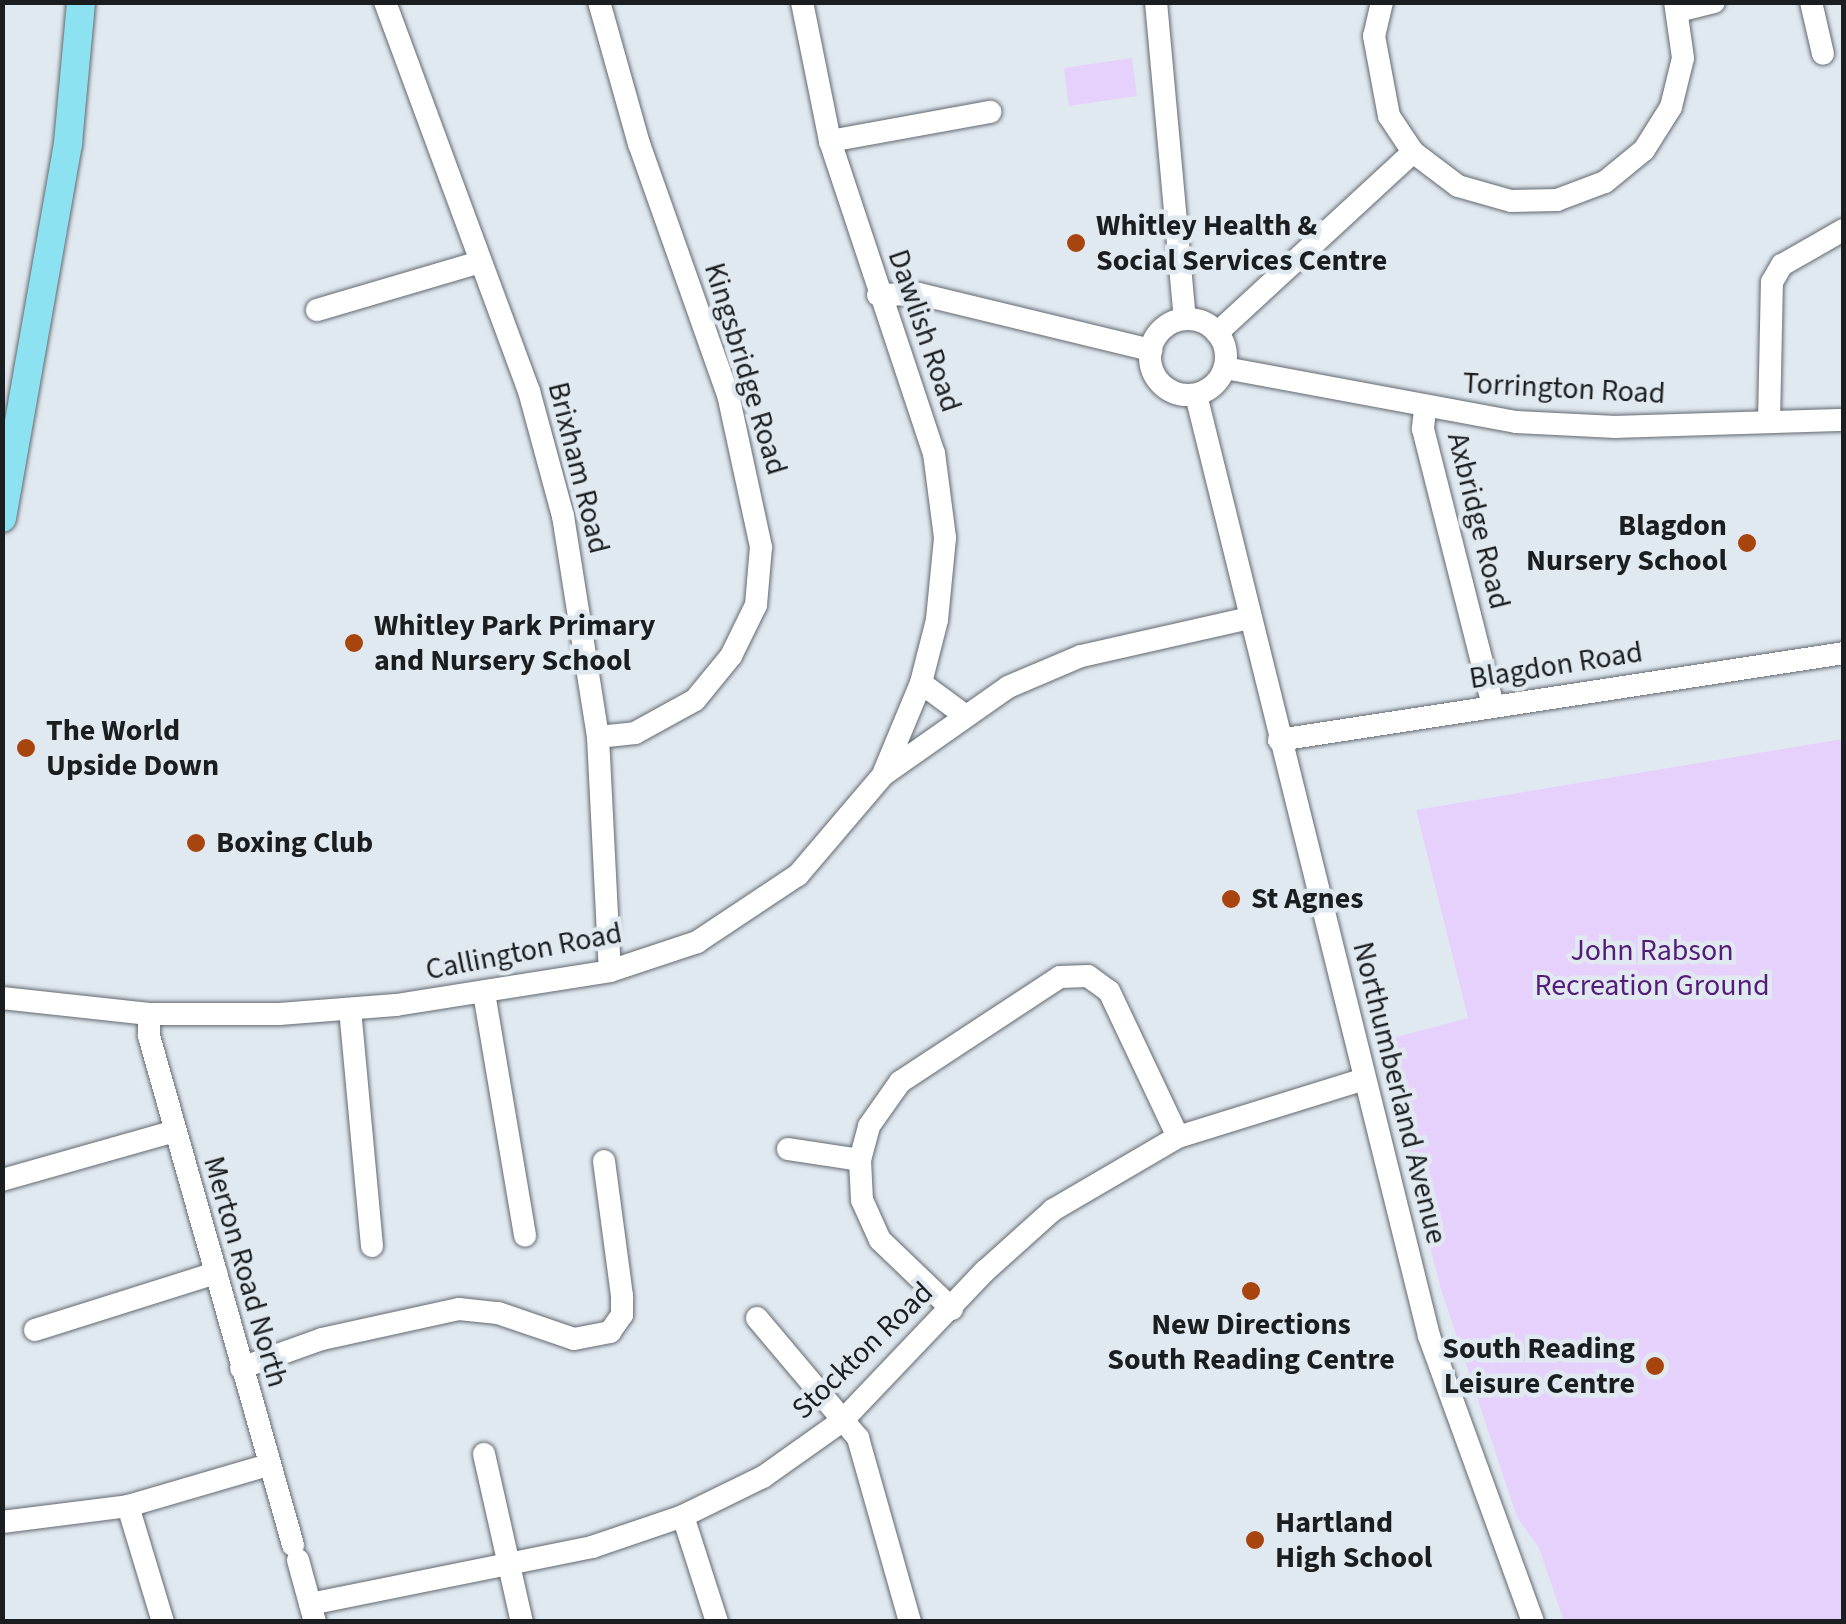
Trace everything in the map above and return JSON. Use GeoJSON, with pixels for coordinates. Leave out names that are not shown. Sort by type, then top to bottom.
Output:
{"type":"FeatureCollection","features":[{"type":"Feature","properties":{"kind":"main road"},"geometry":{"type":"LineString","coordinates":[[3,511],[65,159],[80,2]]}},
{"type":"Feature","properties":{"kind":"street","name":"Brixham Road"},"geometry":{"type":"LineString","coordinates":[[385,2],[529,391],[563,516],[598,737],[610,971]]}},
{"type":"Feature","properties":{"kind":"street","name":"Kingsbridge Road"},"geometry":{"type":"LineString","coordinates":[[598,737],[635,734],[695,700],[732,656],[756,605],[761,547],[728,394],[638,144],[599,2]]}},
{"type":"Feature","properties":{"kind":"street","name":"Dawlish Road"},"geometry":{"type":"LineString","coordinates":[[802,2],[830,141],[878,295],[934,453],[945,538],[937,620],[921,683],[883,776]]}},
{"type":"Feature","properties":{"kind":"street"},"geometry":{"type":"LineString","coordinates":[[1156,2],[1185,319]]}},
{"type":"Feature","properties":{"kind":"street"},"geometry":{"type":"LineString","coordinates":[[1382,2],[1374,36],[1377,80],[1412,152],[1458,186],[1512,201],[1557,200],[1605,182],[1644,150],[1672,107],[1683,58],[1677,7],[1714,2]]}},
{"type":"Feature","properties":{"kind":"street"},"geometry":{"type":"LineString","coordinates":[[1811,2],[1823,54]]}},
{"type":"Feature","properties":{"kind":"street"},"geometry":{"type":"LineString","coordinates":[[830,141],[990,112]]}},
{"type":"Feature","properties":{"kind":"street"},"geometry":{"type":"LineString","coordinates":[[1217,333],[1412,152]]}},
{"type":"Feature","properties":{"kind":"street"},"geometry":{"type":"LineString","coordinates":[[1769,422],[1772,282],[1782,266],[1843,230]]}},
{"type":"Feature","properties":{"kind":"street"},"geometry":{"type":"LineString","coordinates":[[316,310],[480,262]]}},
{"type":"Feature","properties":{"kind":"street"},"geometry":{"type":"LineString","coordinates":[[878,295],[920,294],[1151,350]]}},
{"type":"Feature","properties":{"kind":"street"},"geometry":{"type":"LineString","coordinates":[[1185,319],[1217,333],[1225,368],[1214,385],[1196,394],[1161,384],[1151,350],[1163,329],[1185,319]]}},
{"type":"Feature","properties":{"kind":"street","name":"Torrington Road"},"geometry":{"type":"LineString","coordinates":[[1225,368],[1425,409],[1616,427],[1844,420]]}},
{"type":"Feature","properties":{"kind":"street","name":"Northumberland Avenue"},"geometry":{"type":"LineString","coordinates":[[1196,394],[1361,1080],[1430,1336],[1533,1622]]}},
{"type":"Feature","properties":{"kind":"street","name":"Axbridge Road"},"geometry":{"type":"LineString","coordinates":[[1425,409],[1424,429],[1493,705]]}},
{"type":"Feature","properties":{"kind":"street","name":"Callington Road"},"geometry":{"type":"LineString","coordinates":[[2,998],[149,1014],[350,1009],[484,993],[610,971],[697,942],[798,874],[883,776],[963,714],[1081,656],[1249,618]]}},
{"type":"Feature","properties":{"kind":"street","name":"Blagdon Road"},"geometry":{"type":"LineString","coordinates":[[1278,740],[1844,653]]}},
{"type":"Feature","properties":{"kind":"street"},"geometry":{"type":"LineString","coordinates":[[921,683],[963,714]]}},
{"type":"Feature","properties":{"kind":"street"},"geometry":{"type":"LineString","coordinates":[[952,1308],[880,1240],[862,1200],[860,1160],[869,1126],[900,1082],[1060,977],[1088,976],[1109,991],[1178,1137]]}},
{"type":"Feature","properties":{"kind":"street"},"geometry":{"type":"LineString","coordinates":[[484,993],[525,1236]]}},
{"type":"Feature","properties":{"kind":"street"},"geometry":{"type":"LineString","coordinates":[[350,1009],[372,1246]]}},
{"type":"Feature","properties":{"kind":"street","name":"Merton Road North"},"geometry":{"type":"LineString","coordinates":[[149,1014],[149,1036],[312,1613]]}},
{"type":"Feature","properties":{"kind":"street","name":"Stockton Road"},"geometry":{"type":"LineString","coordinates":[[312,1613],[592,1548],[683,1516],[763,1477],[842,1421],[1053,1210],[1178,1137],[1361,1080]]}},
{"type":"Feature","properties":{"kind":"street"},"geometry":{"type":"LineString","coordinates":[[2,1180],[175,1131]]}},
{"type":"Feature","properties":{"kind":"street"},"geometry":{"type":"LineString","coordinates":[[788,1149],[860,1160]]}},
{"type":"Feature","properties":{"kind":"street"},"geometry":{"type":"LineString","coordinates":[[241,1368],[322,1340],[459,1309],[498,1313],[574,1339],[610,1332],[622,1315],[622,1296],[604,1160]]}},
{"type":"Feature","properties":{"kind":"street"},"geometry":{"type":"LineString","coordinates":[[606,1191],[630,1190]]}},
{"type":"Feature","properties":{"kind":"street"},"geometry":{"type":"LineString","coordinates":[[34,1330],[216,1273]]}},
{"type":"Feature","properties":{"kind":"street"},"geometry":{"type":"LineString","coordinates":[[758,1318],[858,1438],[910,1622]]}},
{"type":"Feature","properties":{"kind":"street"},"geometry":{"type":"LineString","coordinates":[[484,1454],[506,1565],[522,1622]]}},
{"type":"Feature","properties":{"kind":"street"},"geometry":{"type":"LineString","coordinates":[[2,1522],[128,1506],[268,1465]]}},
{"type":"Feature","properties":{"kind":"street"},"geometry":{"type":"LineString","coordinates":[[128,1506],[162,1622]]}},
{"type":"Feature","properties":{"kind":"street"},"geometry":{"type":"LineString","coordinates":[[683,1516],[716,1622]]}},
{"type":"Feature","properties":{"kind":"green space"},"geometry":{"type":"Polygon","coordinates":[[[1132,58],[1137,96],[1069,106],[1064,68],[1132,58]]]}},
{"type":"Feature","properties":{"kind":"green space","name":"John Rabson Recreation Ground"},"geometry":{"type":"Polygon","coordinates":[[[1843,739],[1843,1621],[1564,1621],[1539,1548],[1517,1517],[1441,1289],[1377,1042],[1468,1018],[1416,810],[1843,739]]]}},
{"type":"Feature","properties":{"kind":"place","name":"Whitley Health & Social Services Centre"},"geometry":{"type":"Point","coordinates":[1076,243]}},
{"type":"Feature","properties":{"kind":"place","name":"Blagdon Nursery School"},"geometry":{"type":"Point","coordinates":[1747,543]}},
{"type":"Feature","properties":{"kind":"place","name":"Whitley Park Primary and Nursery School"},"geometry":{"type":"Point","coordinates":[354,643]}},
{"type":"Feature","properties":{"kind":"place","name":"The World Upside Down"},"geometry":{"type":"Point","coordinates":[26,748]}},
{"type":"Feature","properties":{"kind":"place","name":"Boxing Club"},"geometry":{"type":"Point","coordinates":[196,843]}},
{"type":"Feature","properties":{"kind":"place","name":"St Agnes"},"geometry":{"type":"Point","coordinates":[1231,899]}},
{"type":"Feature","properties":{"kind":"place","name":"New Directions South Reading Centre"},"geometry":{"type":"Point","coordinates":[1251,1291]}},
{"type":"Feature","properties":{"kind":"place","name":"South Reading Leisure Centre"},"geometry":{"type":"Point","coordinates":[1655,1366]}},
{"type":"Feature","properties":{"kind":"place","name":"Hartland High School"},"geometry":{"type":"Point","coordinates":[1255,1540]}}]}
